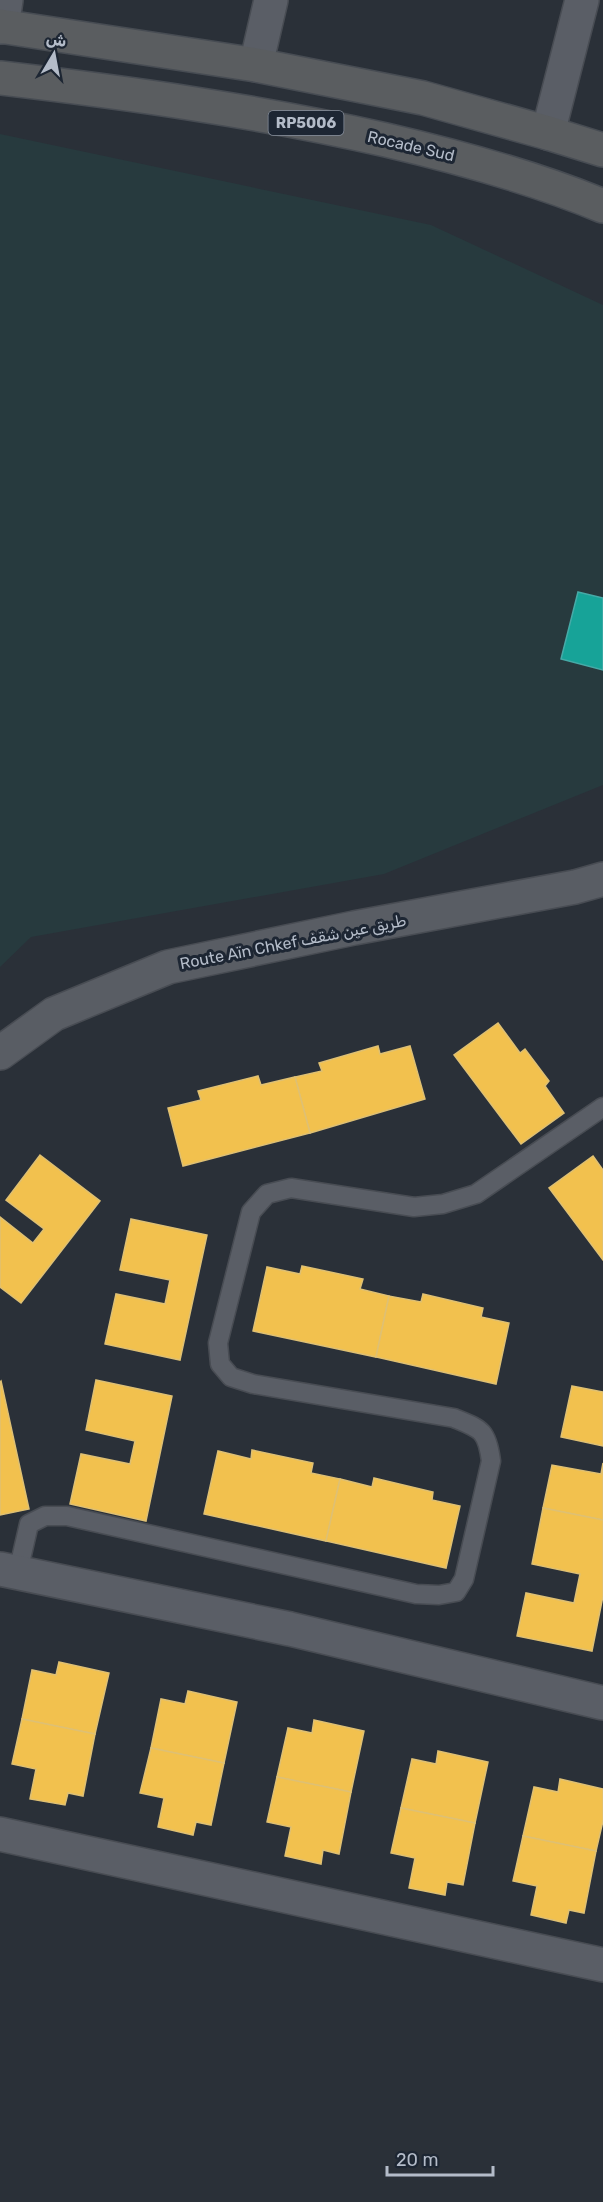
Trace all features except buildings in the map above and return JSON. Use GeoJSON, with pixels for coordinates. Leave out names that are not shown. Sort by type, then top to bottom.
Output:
{"type":"FeatureCollection","features":[{"type":"Feature","properties":{"kind":"highway"},"geometry":{"type":"LineString","coordinates":[[2,18],[423,98],[603,150]]}},
{"type":"Feature","properties":{"kind":"highway","name":"Rocade Sud"},"geometry":{"type":"LineString","coordinates":[[0,78],[250,112],[322,126],[459,157],[571,193],[603,206]]}},
{"type":"Feature","properties":{"kind":"street"},"geometry":{"type":"LineString","coordinates":[[256,65],[271,0]]}},
{"type":"Feature","properties":{"kind":"street"},"geometry":{"type":"LineString","coordinates":[[548,133],[582,0]]}},
{"type":"Feature","properties":{"kind":"street","name":"Route Aïn Chkef طريق عين شقف"},"geometry":{"type":"LineString","coordinates":[[0,1053],[54,1014],[168,967],[354,928],[575,887],[603,879]]}},
{"type":"Feature","properties":{"kind":"street"},"geometry":{"type":"LineString","coordinates":[[9,1570],[290,1629],[603,1703]]}},
{"type":"Feature","properties":{"kind":"street"},"geometry":{"type":"LineString","coordinates":[[0,1834],[603,1965]]}},
{"type":"Feature","properties":{"kind":"lane"},"geometry":{"type":"LineString","coordinates":[[9,1570],[29,1524],[45,1516],[67,1516],[416,1594],[439,1595],[456,1592],[464,1579],[491,1461],[488,1441],[477,1427],[454,1418],[253,1384],[231,1377],[220,1364],[218,1343],[251,1212],[267,1194],[291,1188],[414,1207],[443,1204],[476,1194],[603,1107]]}},
{"type":"Feature","properties":{"kind":"green space"},"geometry":{"type":"Polygon","coordinates":[[[0,134],[431,225],[603,305],[603,785],[384,874],[31,937],[0,967],[0,134]]]}}]}
